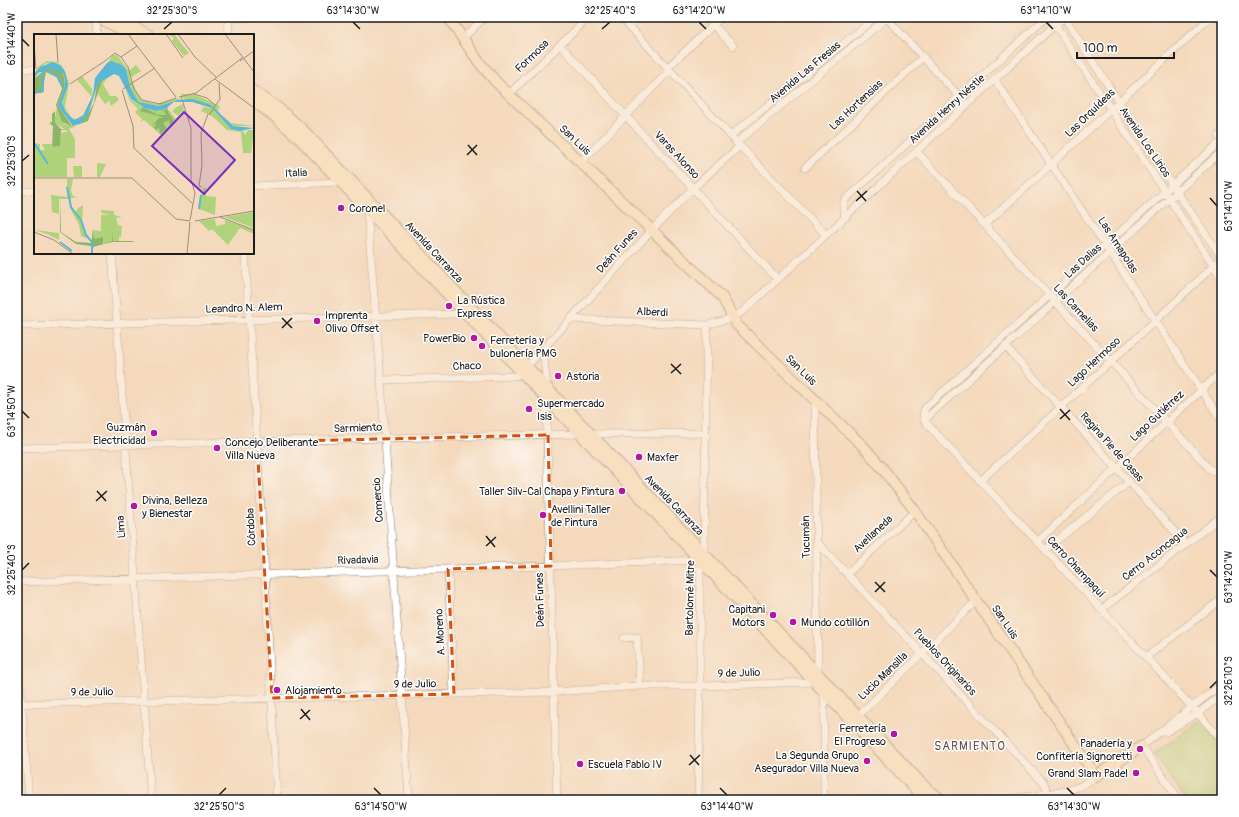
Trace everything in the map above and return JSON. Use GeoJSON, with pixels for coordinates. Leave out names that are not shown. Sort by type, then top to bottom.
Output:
{"type":"FeatureCollection","features":[{"type":"Feature","properties":{"kind":"main road"},"geometry":{"type":"LineString","coordinates":[[97,17],[130,34]]}},
{"type":"Feature","properties":{"kind":"main road"},"geometry":{"type":"LineString","coordinates":[[115,17],[147,34]]}},
{"type":"Feature","properties":{"kind":"main road","name":"San Luis"},"geometry":{"type":"LineString","coordinates":[[448,17],[478,62],[509,94],[722,297],[737,325],[863,446],[883,469],[915,511],[1096,776]]}},
{"type":"Feature","properties":{"kind":"main road","name":"Avenida Carranza"},"geometry":{"type":"LineString","coordinates":[[254,92],[272,103],[289,117],[367,198],[466,309]]}},
{"type":"Feature","properties":{"kind":"main road","name":"Avenida Carranza"},"geometry":{"type":"LineString","coordinates":[[254,102],[290,130],[466,309],[524,370],[546,399],[702,556]]}},
{"type":"Feature","properties":{"kind":"main road","name":"Avenida Carranza"},"geometry":{"type":"LineString","coordinates":[[524,370],[547,388],[816,678],[858,716],[925,787],[942,800]]}},
{"type":"Feature","properties":{"kind":"main road","name":"Avenida Carranza"},"geometry":{"type":"LineString","coordinates":[[816,678],[824,692],[918,793],[927,800]]}},
{"type":"Feature","properties":{"kind":"main road"},"geometry":{"type":"LineString","coordinates":[[1096,776],[1142,746]]}},
{"type":"Feature","properties":{"kind":"street"},"geometry":{"type":"LineString","coordinates":[[97,17],[97,34]]}},
{"type":"Feature","properties":{"kind":"street"},"geometry":{"type":"LineString","coordinates":[[229,34],[228,18],[254,17]]}},
{"type":"Feature","properties":{"kind":"street"},"geometry":{"type":"LineString","coordinates":[[462,39],[485,17]]}},
{"type":"Feature","properties":{"kind":"street","name":"Formosa"},"geometry":{"type":"LineString","coordinates":[[509,94],[589,17]]}},
{"type":"Feature","properties":{"kind":"street"},"geometry":{"type":"LineString","coordinates":[[620,17],[738,145],[826,234]]}},
{"type":"Feature","properties":{"kind":"street"},"geometry":{"type":"LineString","coordinates":[[706,17],[733,46]]}},
{"type":"Feature","properties":{"kind":"street"},"geometry":{"type":"LineString","coordinates":[[581,162],[669,69],[722,17]]}},
{"type":"Feature","properties":{"kind":"street","name":"Avenida Las Fresias"},"geometry":{"type":"LineString","coordinates":[[730,136],[876,17]]}},
{"type":"Feature","properties":{"kind":"street"},"geometry":{"type":"LineString","coordinates":[[887,17],[967,105]]}},
{"type":"Feature","properties":{"kind":"street","name":"Avenida Las Fresias"},"geometry":{"type":"LineString","coordinates":[[738,145],[887,17]]}},
{"type":"Feature","properties":{"kind":"street","name":"Avenida Henry Néstle"},"geometry":{"type":"LineString","coordinates":[[845,216],[843,207],[846,200],[1047,17]]}},
{"type":"Feature","properties":{"kind":"street","name":"Avenida Los Lirios"},"geometry":{"type":"LineString","coordinates":[[1050,17],[1222,279]]}},
{"type":"Feature","properties":{"kind":"street","name":"Avenida Henry Néstle"},"geometry":{"type":"LineString","coordinates":[[732,318],[742,312],[778,280],[845,216],[1064,17]]}},
{"type":"Feature","properties":{"kind":"street","name":"Avenida Los Lirios"},"geometry":{"type":"LineString","coordinates":[[1064,17],[1172,185],[1222,258]]}},
{"type":"Feature","properties":{"kind":"street","name":"Las Orquídeas"},"geometry":{"type":"LineString","coordinates":[[984,225],[1052,165],[1211,17]]}},
{"type":"Feature","properties":{"kind":"street","name":"Varas Alonso"},"geometry":{"type":"LineString","coordinates":[[560,45],[778,280]]}},
{"type":"Feature","properties":{"kind":"street","name":"Las Hortensias"},"geometry":{"type":"LineString","coordinates":[[805,168],[923,57]]}},
{"type":"Feature","properties":{"kind":"street"},"geometry":{"type":"LineString","coordinates":[[17,70],[34,69]]}},
{"type":"Feature","properties":{"kind":"street","name":"Las Amapolas"},"geometry":{"type":"LineString","coordinates":[[995,80],[1222,421]]}},
{"type":"Feature","properties":{"kind":"street","name":"Las Dalias"},"geometry":{"type":"LineString","coordinates":[[924,420],[923,411],[926,407],[1221,142],[1219,136],[1222,132]]}},
{"type":"Feature","properties":{"kind":"street","name":"Deán Funes"},"geometry":{"type":"LineString","coordinates":[[543,349],[652,230],[738,145]]}},
{"type":"Feature","properties":{"kind":"street","name":"Las Dalias"},"geometry":{"type":"LineString","coordinates":[[924,420],[1222,151]]}},
{"type":"Feature","properties":{"kind":"street","name":"Las Camelias"},"geometry":{"type":"LineString","coordinates":[[917,152],[1212,470],[1217,471],[1222,468]]}},
{"type":"Feature","properties":{"kind":"street","name":"Italia"},"geometry":{"type":"LineString","coordinates":[[254,186],[340,182]]}},
{"type":"Feature","properties":{"kind":"street"},"geometry":{"type":"LineString","coordinates":[[17,192],[34,191]]}},
{"type":"Feature","properties":{"kind":"street","name":"Comercio"},"geometry":{"type":"LineString","coordinates":[[367,198],[381,380],[409,800]]}},
{"type":"Feature","properties":{"kind":"street","name":"Lima"},"geometry":{"type":"LineString","coordinates":[[112,254],[152,800]]}},
{"type":"Feature","properties":{"kind":"street","name":"Córdoba"},"geometry":{"type":"LineString","coordinates":[[245,254],[265,574],[277,800]]}},
{"type":"Feature","properties":{"kind":"street","name":"Lago Hermoso"},"geometry":{"type":"LineString","coordinates":[[980,481],[1155,322],[1222,258]]}},
{"type":"Feature","properties":{"kind":"street","name":"Leandro N. Alem"},"geometry":{"type":"LineString","coordinates":[[17,326],[454,314],[466,309]]}},
{"type":"Feature","properties":{"kind":"street","name":"Alberdi"},"geometry":{"type":"LineString","coordinates":[[570,319],[707,325],[732,318]]}},
{"type":"Feature","properties":{"kind":"street","name":"Bartolomé Mitre"},"geometry":{"type":"LineString","coordinates":[[698,800],[707,325]]}},
{"type":"Feature","properties":{"kind":"street","name":"Regina Pie de Casas"},"geometry":{"type":"LineString","coordinates":[[1005,346],[1186,544]]}},
{"type":"Feature","properties":{"kind":"street"},"geometry":{"type":"LineString","coordinates":[[524,370],[543,349]]}},
{"type":"Feature","properties":{"kind":"street"},"geometry":{"type":"LineString","coordinates":[[543,349],[547,388]]}},
{"type":"Feature","properties":{"kind":"street","name":"Chaco"},"geometry":{"type":"LineString","coordinates":[[381,380],[516,376],[524,370]]}},
{"type":"Feature","properties":{"kind":"street","name":"Lago Gutiérrez"},"geometry":{"type":"LineString","coordinates":[[1037,542],[1222,371]]}},
{"type":"Feature","properties":{"kind":"street","name":"Deán Funes"},"geometry":{"type":"LineString","coordinates":[[546,399],[557,800]]}},
{"type":"Feature","properties":{"kind":"street","name":"Tucumán"},"geometry":{"type":"LineString","coordinates":[[815,400],[817,542],[816,678]]}},
{"type":"Feature","properties":{"kind":"street","name":"Cerro Champaquí"},"geometry":{"type":"LineString","coordinates":[[924,420],[1222,740]]}},
{"type":"Feature","properties":{"kind":"street"},"geometry":{"type":"LineString","coordinates":[[590,434],[705,433]]}},
{"type":"Feature","properties":{"kind":"street","name":"Sarmiento"},"geometry":{"type":"LineString","coordinates":[[17,448],[580,434]]}},
{"type":"Feature","properties":{"kind":"street"},"geometry":{"type":"LineString","coordinates":[[1045,550],[1129,482]]}},
{"type":"Feature","properties":{"kind":"street","name":"Avellaneda"},"geometry":{"type":"LineString","coordinates":[[847,574],[915,511]]}},
{"type":"Feature","properties":{"kind":"street","name":"Cerro Aconcagua"},"geometry":{"type":"LineString","coordinates":[[1101,610],[1186,544],[1221,520]]}},
{"type":"Feature","properties":{"kind":"street","name":"Pueblos Originarios"},"geometry":{"type":"LineString","coordinates":[[817,542],[1041,780],[1045,785],[1049,797]]}},
{"type":"Feature","properties":{"kind":"street","name":"Rivadavia"},"geometry":{"type":"LineString","coordinates":[[17,582],[551,566],[702,556]]}},
{"type":"Feature","properties":{"kind":"street","name":"A. Moreno"},"geometry":{"type":"LineString","coordinates":[[448,569],[454,694]]}},
{"type":"Feature","properties":{"kind":"street"},"geometry":{"type":"LineString","coordinates":[[1146,657],[1222,599]]}},
{"type":"Feature","properties":{"kind":"street","name":"Lucio Mansilla"},"geometry":{"type":"LineString","coordinates":[[858,716],[976,601]]}},
{"type":"Feature","properties":{"kind":"street"},"geometry":{"type":"LineString","coordinates":[[624,638],[637,637],[640,686]]}},
{"type":"Feature","properties":{"kind":"street"},"geometry":{"type":"LineString","coordinates":[[17,643],[19,704],[29,800]]}},
{"type":"Feature","properties":{"kind":"street","name":"9 de Julio"},"geometry":{"type":"LineString","coordinates":[[19,704],[553,692],[640,686],[700,686],[816,678]]}},
{"type":"Feature","properties":{"kind":"street"},"geometry":{"type":"LineString","coordinates":[[1142,746],[1222,684]]}},
{"type":"Feature","properties":{"kind":"street"},"geometry":{"type":"LineString","coordinates":[[824,692],[824,800]]}},
{"type":"Feature","properties":{"kind":"street"},"geometry":{"type":"LineString","coordinates":[[1142,746],[1198,714],[1222,695]]}},
{"type":"Feature","properties":{"kind":"street"},"geometry":{"type":"LineString","coordinates":[[1142,746],[1179,800]]}},
{"type":"Feature","properties":{"kind":"street"},"geometry":{"type":"LineString","coordinates":[[1002,800],[1049,797],[1075,788],[1096,776]]}},
{"type":"Feature","properties":{"kind":"highlighted area"},"geometry":{"type":"Polygon","coordinates":[[[548,435],[551,566],[448,569],[454,694],[272,698],[257,442],[548,435]]]}},
{"type":"Feature","properties":{"kind":"green space"},"geometry":{"type":"Polygon","coordinates":[[[1200,720],[1222,745],[1222,800],[1186,800],[1154,754],[1200,720]]]}},
{"type":"Feature","properties":{"kind":"place","name":"Coronel"},"geometry":{"type":"Point","coordinates":[341,208]}},
{"type":"Feature","properties":{"kind":"place","name":"La Rústica Express"},"geometry":{"type":"Point","coordinates":[449,306]}},
{"type":"Feature","properties":{"kind":"place","name":"Imprenta Olivo Offset"},"geometry":{"type":"Point","coordinates":[317,321]}},
{"type":"Feature","properties":{"kind":"place","name":"PowerBio"},"geometry":{"type":"Point","coordinates":[474,338]}},
{"type":"Feature","properties":{"kind":"place","name":"Ferretería y bulonería PMG"},"geometry":{"type":"Point","coordinates":[482,346]}},
{"type":"Feature","properties":{"kind":"place","name":"Astoria"},"geometry":{"type":"Point","coordinates":[558,376]}},
{"type":"Feature","properties":{"kind":"place","name":"Supermercado Isis"},"geometry":{"type":"Point","coordinates":[529,409]}},
{"type":"Feature","properties":{"kind":"place","name":"Guzmán Electricidad"},"geometry":{"type":"Point","coordinates":[154,433]}},
{"type":"Feature","properties":{"kind":"place","name":"Concejo Deliberante Villa Nueva"},"geometry":{"type":"Point","coordinates":[217,448]}},
{"type":"Feature","properties":{"kind":"place","name":"Maxfer"},"geometry":{"type":"Point","coordinates":[639,457]}},
{"type":"Feature","properties":{"kind":"place","name":"Taller Silv-Cal Chapa y Pintura"},"geometry":{"type":"Point","coordinates":[622,491]}},
{"type":"Feature","properties":{"kind":"place","name":"Divina, Belleza y Bienestar"},"geometry":{"type":"Point","coordinates":[134,506]}},
{"type":"Feature","properties":{"kind":"place","name":"Avellini Taller de Pintura"},"geometry":{"type":"Point","coordinates":[543,515]}},
{"type":"Feature","properties":{"kind":"place","name":"Capitani Motors"},"geometry":{"type":"Point","coordinates":[773,615]}},
{"type":"Feature","properties":{"kind":"place","name":"Mundo cotillón"},"geometry":{"type":"Point","coordinates":[793,622]}},
{"type":"Feature","properties":{"kind":"place","name":"Alojamiento"},"geometry":{"type":"Point","coordinates":[277,690]}},
{"type":"Feature","properties":{"kind":"place","name":"Ferretería El Progreso"},"geometry":{"type":"Point","coordinates":[894,734]}},
{"type":"Feature","properties":{"kind":"place","name":"Panadería y Confitería Signoretti"},"geometry":{"type":"Point","coordinates":[1140,749]}},
{"type":"Feature","properties":{"kind":"place","name":"La Segunda Grupo Asegurador Villa Nueva"},"geometry":{"type":"Point","coordinates":[867,761]}},
{"type":"Feature","properties":{"kind":"place","name":"Escuela Pablo IV"},"geometry":{"type":"Point","coordinates":[580,764]}},
{"type":"Feature","properties":{"kind":"place","name":"Grand Slam Padel"},"geometry":{"type":"Point","coordinates":[1136,773]}},
{"type":"Feature","properties":{"kind":"district","name":"SARMIENTO"},"geometry":{"type":"Point","coordinates":[970,746]}}]}
